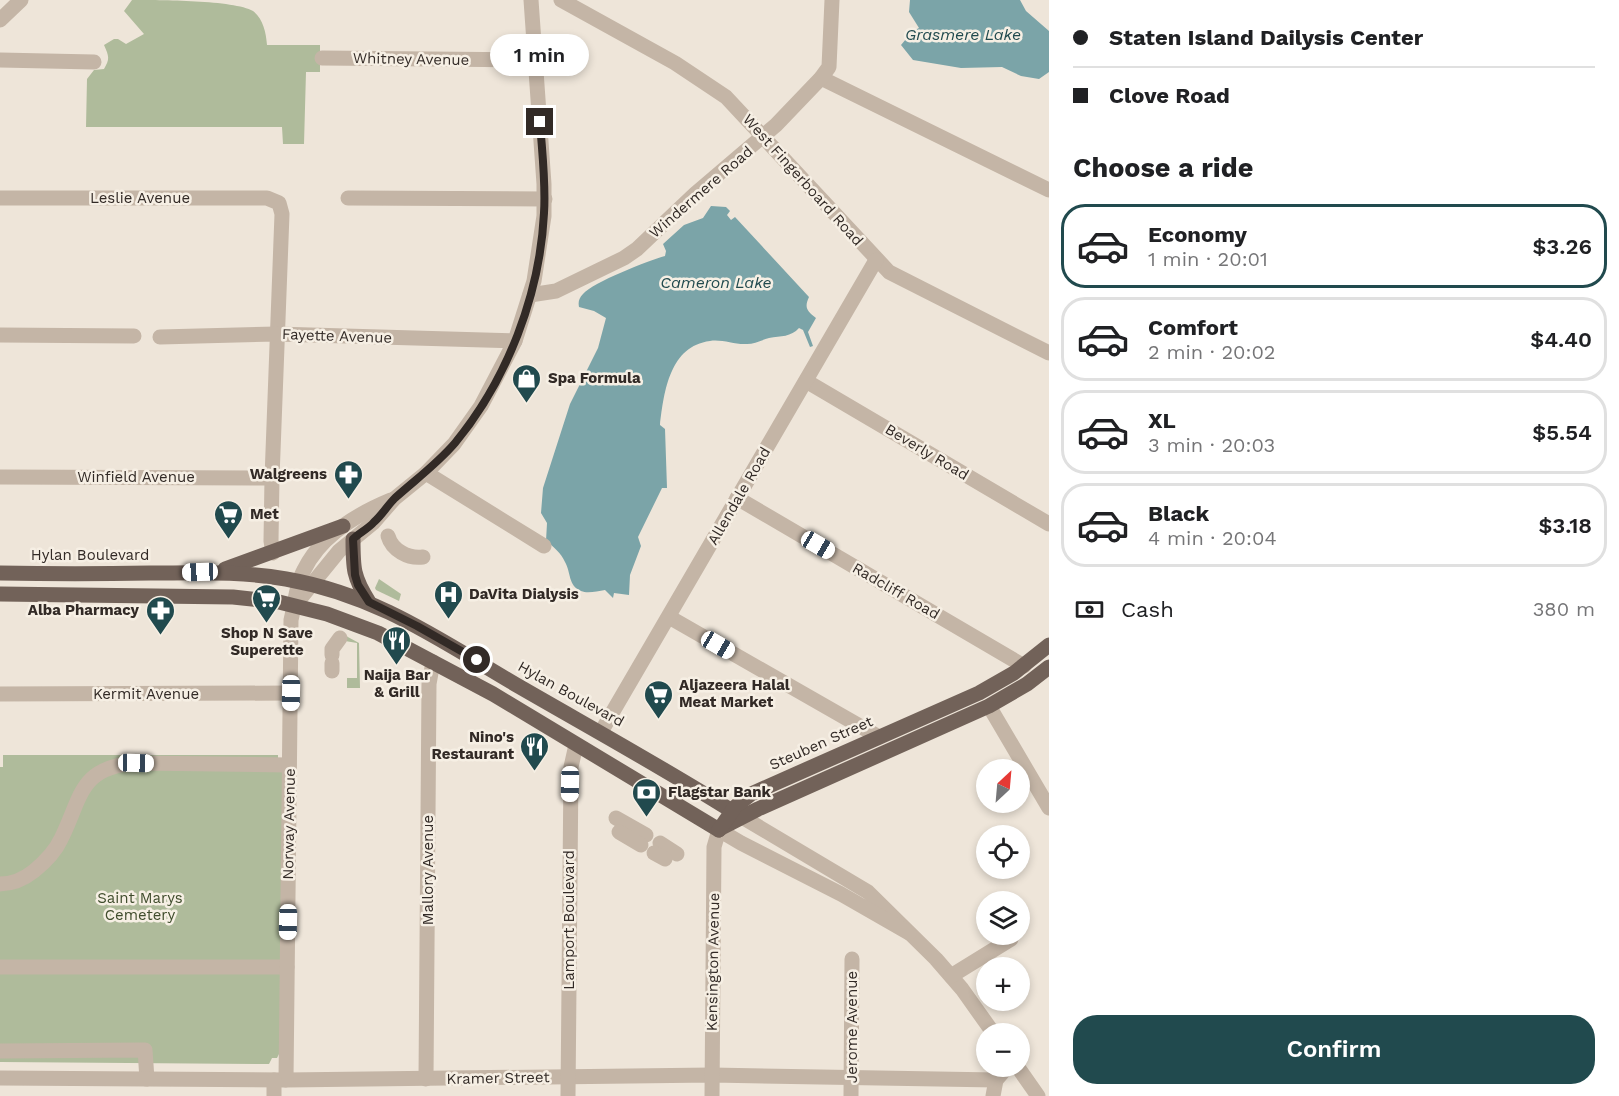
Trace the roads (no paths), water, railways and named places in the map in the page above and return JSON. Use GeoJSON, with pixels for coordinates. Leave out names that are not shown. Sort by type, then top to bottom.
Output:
{"type":"FeatureCollection","features":[{"type":"Feature","properties":{"kind":"main road"},"geometry":{"type":"LineString","coordinates":[[215,572],[343,526]]}},
{"type":"Feature","properties":{"kind":"main road"},"geometry":{"type":"LineString","coordinates":[[353,539],[355,575],[358,585],[369,602]]}},
{"type":"Feature","properties":{"kind":"main road","name":"Hylan Boulevard"},"geometry":{"type":"LineString","coordinates":[[0,573],[215,572],[258,575],[305,583],[369,602],[417,626],[601,732],[737,814]]}},
{"type":"Feature","properties":{"kind":"main road","name":"Hylan Boulevard"},"geometry":{"type":"LineString","coordinates":[[0,594],[224,597],[295,605],[359,625],[398,642],[493,694],[719,830]]}},
{"type":"Feature","properties":{"kind":"main road","name":"Steuben Street"},"geometry":{"type":"LineString","coordinates":[[719,830],[737,814],[751,794],[979,693],[1024,666],[1049,645]]}},
{"type":"Feature","properties":{"kind":"main road","name":"Steuben Street"},"geometry":{"type":"LineString","coordinates":[[737,814],[989,705],[1028,684],[1049,667]]}},
{"type":"Feature","properties":{"kind":"street"},"geometry":{"type":"LineString","coordinates":[[0,20],[21,0]]}},
{"type":"Feature","properties":{"kind":"street"},"geometry":{"type":"LineString","coordinates":[[305,583],[373,523],[394,499],[426,473],[454,444],[497,379],[515,341],[530,295],[543,226],[545,199],[531,0]]}},
{"type":"Feature","properties":{"kind":"street","name":"West Fingerboard Road"},"geometry":{"type":"LineString","coordinates":[[561,0],[667,59],[716,89],[736,105],[889,272],[1049,353]]}},
{"type":"Feature","properties":{"kind":"street"},"geometry":{"type":"LineString","coordinates":[[832,0],[830,63],[821,78],[1049,190]]}},
{"type":"Feature","properties":{"kind":"street","name":"Whitney Avenue"},"geometry":{"type":"LineString","coordinates":[[322,58],[536,60]]}},
{"type":"Feature","properties":{"kind":"street"},"geometry":{"type":"LineString","coordinates":[[0,60],[94,62]]}},
{"type":"Feature","properties":{"kind":"street","name":"Windermere Road"},"geometry":{"type":"LineString","coordinates":[[530,295],[556,291],[624,258],[637,249],[694,194],[765,136],[821,78]]}},
{"type":"Feature","properties":{"kind":"street","name":"Leslie Avenue"},"geometry":{"type":"LineString","coordinates":[[0,198],[267,198],[279,203],[282,214],[276,334]]}},
{"type":"Feature","properties":{"kind":"street"},"geometry":{"type":"LineString","coordinates":[[348,198],[545,199]]}},
{"type":"Feature","properties":{"kind":"street","name":"Allendale Road"},"geometry":{"type":"LineString","coordinates":[[601,732],[876,260]]}},
{"type":"Feature","properties":{"kind":"street"},"geometry":{"type":"LineString","coordinates":[[273,553],[271,542],[276,334]]}},
{"type":"Feature","properties":{"kind":"street","name":"Fayette Avenue"},"geometry":{"type":"LineString","coordinates":[[160,337],[276,334],[515,341]]}},
{"type":"Feature","properties":{"kind":"street"},"geometry":{"type":"LineString","coordinates":[[0,335],[134,336]]}},
{"type":"Feature","properties":{"kind":"street","name":"Beverly Road"},"geometry":{"type":"LineString","coordinates":[[806,381],[1049,524]]}},
{"type":"Feature","properties":{"kind":"street"},"geometry":{"type":"LineString","coordinates":[[426,473],[544,546]]}},
{"type":"Feature","properties":{"kind":"street","name":"Winfield Avenue"},"geometry":{"type":"LineString","coordinates":[[0,477],[272,478]]}},
{"type":"Feature","properties":{"kind":"street","name":"Radcliff Road"},"geometry":{"type":"LineString","coordinates":[[737,498],[1024,666]]}},
{"type":"Feature","properties":{"kind":"street"},"geometry":{"type":"LineString","coordinates":[[305,583],[310,559],[326,542],[363,512],[394,499]]}},
{"type":"Feature","properties":{"kind":"street"},"geometry":{"type":"LineString","coordinates":[[388,536],[395,548],[411,557],[423,557]]}},
{"type":"Feature","properties":{"kind":"street","name":"Norway Avenue"},"geometry":{"type":"LineString","coordinates":[[278,1086],[287,967],[291,620],[305,583]]}},
{"type":"Feature","properties":{"kind":"street"},"geometry":{"type":"LineString","coordinates":[[669,617],[879,737]]}},
{"type":"Feature","properties":{"kind":"street"},"geometry":{"type":"LineString","coordinates":[[332,663],[332,649],[340,638]]}},
{"type":"Feature","properties":{"kind":"street","name":"Mallory Avenue"},"geometry":{"type":"LineString","coordinates":[[426,1079],[429,684],[433,662]]}},
{"type":"Feature","properties":{"kind":"street","name":"Kermit Avenue"},"geometry":{"type":"LineString","coordinates":[[0,694],[291,693]]}},
{"type":"Feature","properties":{"kind":"street"},"geometry":{"type":"LineString","coordinates":[[989,705],[1049,808]]}},
{"type":"Feature","properties":{"kind":"street","name":"Lamport Boulevard"},"geometry":{"type":"LineString","coordinates":[[568,1096],[571,767],[576,746]]}},
{"type":"Feature","properties":{"kind":"street"},"geometry":{"type":"LineString","coordinates":[[0,884],[15,882],[28,875],[53,853],[82,790],[106,768],[119,764],[136,763],[290,765]]}},
{"type":"Feature","properties":{"kind":"street","name":"Hylan Boulevard"},"geometry":{"type":"LineString","coordinates":[[737,814],[868,892],[951,976],[986,1023]]}},
{"type":"Feature","properties":{"kind":"street"},"geometry":{"type":"LineString","coordinates":[[618,825],[657,848]]}},
{"type":"Feature","properties":{"kind":"street","name":"Hylan Boulevard"},"geometry":{"type":"LineString","coordinates":[[719,830],[841,894],[909,933]]}},
{"type":"Feature","properties":{"kind":"street","name":"Kensington Avenue"},"geometry":{"type":"LineString","coordinates":[[711,1096],[714,847],[719,830]]}},
{"type":"Feature","properties":{"kind":"street"},"geometry":{"type":"LineString","coordinates":[[951,976],[1001,945]]}},
{"type":"Feature","properties":{"kind":"street","name":"Jerome Avenue"},"geometry":{"type":"LineString","coordinates":[[851,1096],[852,958]]}},
{"type":"Feature","properties":{"kind":"street"},"geometry":{"type":"LineString","coordinates":[[0,967],[287,967]]}},
{"type":"Feature","properties":{"kind":"street"},"geometry":{"type":"LineString","coordinates":[[0,1051],[145,1050],[147,1079]]}},
{"type":"Feature","properties":{"kind":"street","name":"Kramer Street"},"geometry":{"type":"LineString","coordinates":[[0,1078],[147,1079],[278,1086],[426,1079],[568,1077],[712,1076],[996,1080]]}},
{"type":"Feature","properties":{"kind":"street"},"geometry":{"type":"LineString","coordinates":[[993,1096],[999,1077]]}},
{"type":"Feature","properties":{"kind":"street"},"geometry":{"type":"LineString","coordinates":[[1025,1077],[1038,1096]]}},
{"type":"Feature","properties":{"kind":"water","name":"Grasmere Lake"},"geometry":{"type":"Polygon","coordinates":[[[910,0],[1020,0],[1026,11],[1049,31],[1049,72],[1039,79],[1021,76],[1002,67],[961,68],[913,60],[901,45],[906,39],[911,38],[909,33],[919,28],[909,12],[910,0]]]}},
{"type":"Feature","properties":{"kind":"water","name":"Cameron Lake"},"geometry":{"type":"Polygon","coordinates":[[[711,206],[726,207],[730,211],[727,215],[731,220],[735,217],[809,297],[807,309],[816,318],[808,332],[813,346],[810,347],[803,330],[799,328],[789,335],[752,343],[710,341],[686,351],[678,361],[667,385],[660,425],[665,429],[667,488],[662,488],[638,537],[641,546],[630,575],[629,595],[614,593],[613,598],[605,590],[581,591],[574,586],[561,556],[546,541],[547,523],[541,513],[543,488],[570,404],[598,348],[606,318],[594,311],[579,307],[579,300],[589,289],[609,278],[665,256],[666,251],[663,244],[684,225],[703,218],[711,206]]]}},
{"type":"Feature","properties":{"kind":"place","name":"Spa Formula"},"geometry":{"type":"Point","coordinates":[527,404]}},
{"type":"Feature","properties":{"kind":"place","name":"Walgreens"},"geometry":{"type":"Point","coordinates":[348,500]}},
{"type":"Feature","properties":{"kind":"place","name":"Met"},"geometry":{"type":"Point","coordinates":[229,540]}},
{"type":"Feature","properties":{"kind":"place","name":"DaVita Dialysis"},"geometry":{"type":"Point","coordinates":[448,620]}},
{"type":"Feature","properties":{"kind":"place","name":"Shop N Save Superette"},"geometry":{"type":"Point","coordinates":[267,624]}},
{"type":"Feature","properties":{"kind":"place","name":"Alba Pharmacy"},"geometry":{"type":"Point","coordinates":[160,636]}},
{"type":"Feature","properties":{"kind":"place","name":"Naija Bar & Grill"},"geometry":{"type":"Point","coordinates":[397,666]}},
{"type":"Feature","properties":{"kind":"place","name":"Aljazeera Halal Meat Market"},"geometry":{"type":"Point","coordinates":[658,720]}},
{"type":"Feature","properties":{"kind":"place","name":"Nino's Restaurant"},"geometry":{"type":"Point","coordinates":[535,772]}},
{"type":"Feature","properties":{"kind":"place","name":"Flagstar Bank"},"geometry":{"type":"Point","coordinates":[647,818]}},
{"type":"Feature","properties":{"kind":"park label","name":"Saint Marys Cemetery"},"geometry":{"type":"Point","coordinates":[140,906]}}]}
